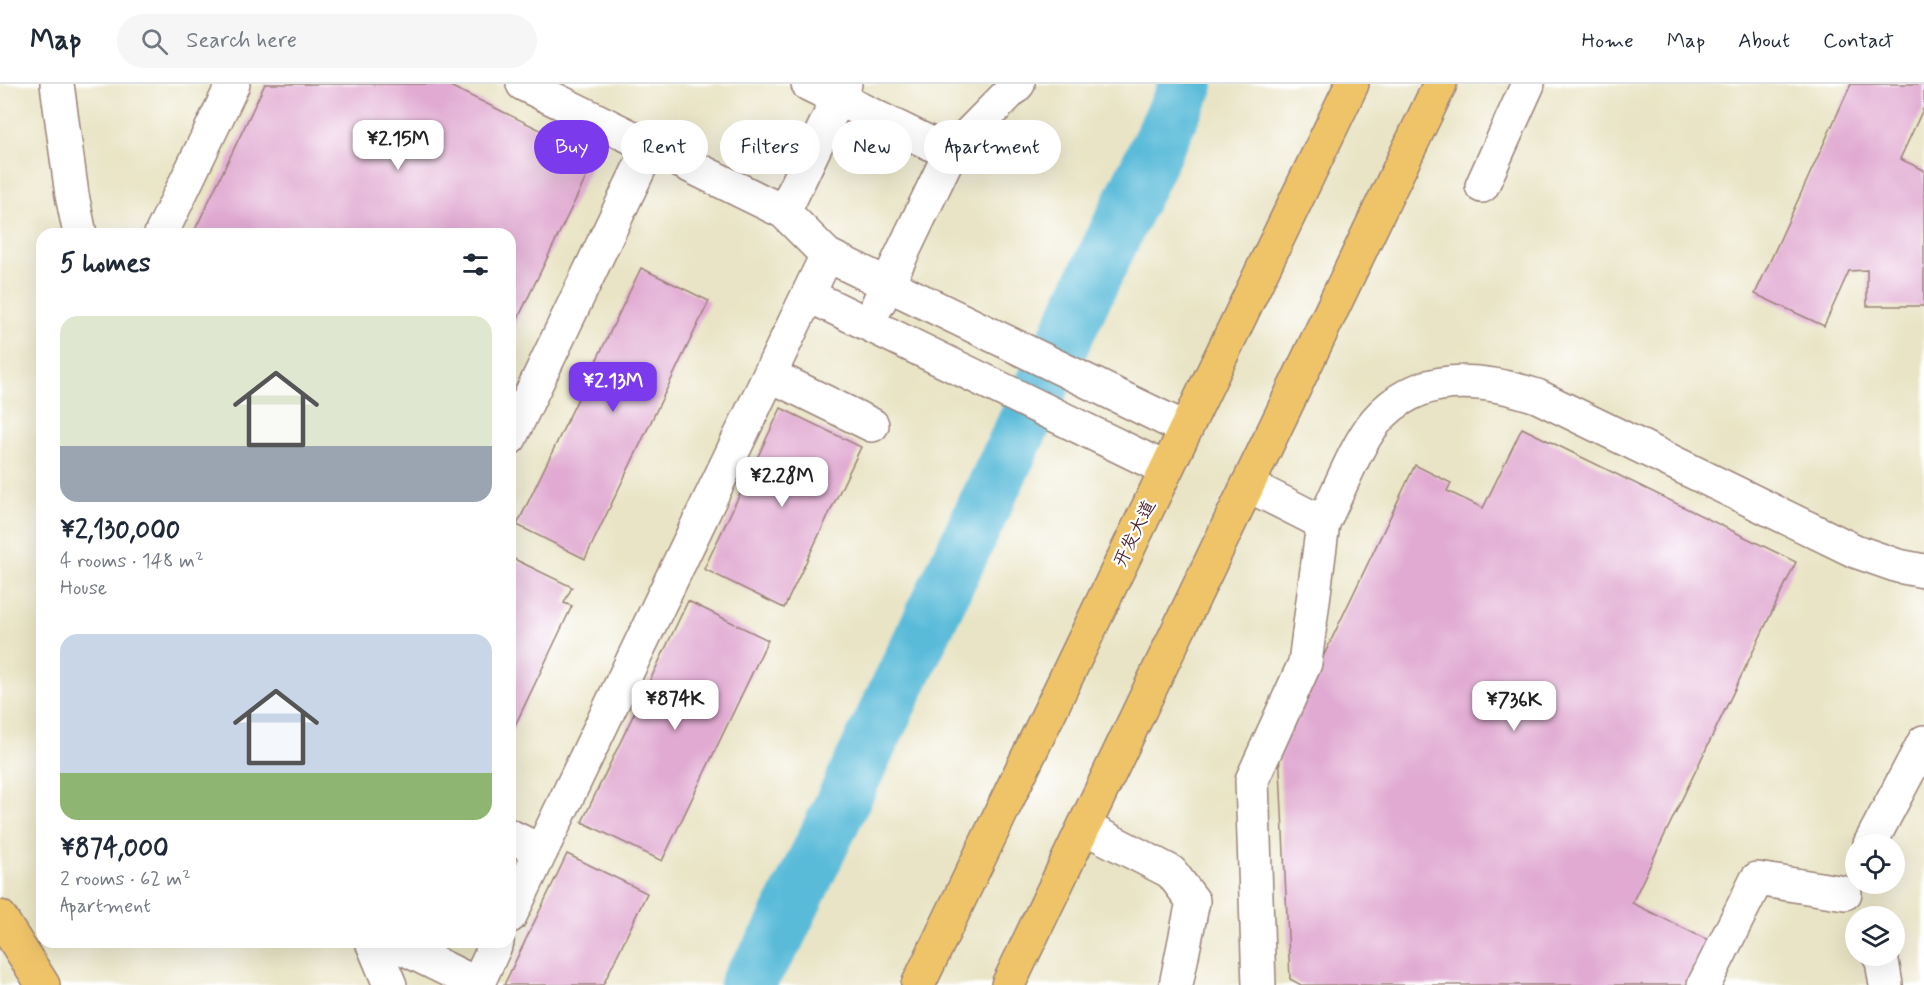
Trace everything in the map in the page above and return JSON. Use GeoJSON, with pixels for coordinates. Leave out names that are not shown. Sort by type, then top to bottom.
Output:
{"type":"FeatureCollection","features":[{"type":"Feature","properties":{"kind":"main road","name":"开发大道"},"geometry":{"type":"LineString","coordinates":[[918,985],[1352,84]]}},
{"type":"Feature","properties":{"kind":"main road"},"geometry":{"type":"LineString","coordinates":[[1008,985],[1440,84]]}},
{"type":"Feature","properties":{"kind":"main road"},"geometry":{"type":"LineString","coordinates":[[0,917],[43,985]]}},
{"type":"Feature","properties":{"kind":"lane"},"geometry":{"type":"LineString","coordinates":[[57,84],[79,228]]}},
{"type":"Feature","properties":{"kind":"lane"},"geometry":{"type":"LineString","coordinates":[[164,228],[233,84]]}},
{"type":"Feature","properties":{"kind":"lane"},"geometry":{"type":"LineString","coordinates":[[523,84],[621,132]]}},
{"type":"Feature","properties":{"kind":"lane"},"geometry":{"type":"LineString","coordinates":[[808,84],[842,91],[924,138]]}},
{"type":"Feature","properties":{"kind":"lane"},"geometry":{"type":"LineString","coordinates":[[983,120],[1018,84]]}},
{"type":"Feature","properties":{"kind":"lane"},"geometry":{"type":"LineString","coordinates":[[1482,186],[1528,84]]}},
{"type":"Feature","properties":{"kind":"lane"},"geometry":{"type":"LineString","coordinates":[[784,212],[842,91]]}},
{"type":"Feature","properties":{"kind":"lane"},"geometry":{"type":"LineString","coordinates":[[516,425],[637,174]]}},
{"type":"Feature","properties":{"kind":"lane"},"geometry":{"type":"LineString","coordinates":[[707,174],[784,212],[828,255],[1186,429]]}},
{"type":"Feature","properties":{"kind":"lane"},"geometry":{"type":"LineString","coordinates":[[868,324],[940,174]]}},
{"type":"Feature","properties":{"kind":"lane"},"geometry":{"type":"LineString","coordinates":[[516,904],[828,255]]}},
{"type":"Feature","properties":{"kind":"lane"},"geometry":{"type":"LineString","coordinates":[[808,295],[1166,469]]}},
{"type":"Feature","properties":{"kind":"lane"},"geometry":{"type":"LineString","coordinates":[[770,375],[872,425]]}},
{"type":"Feature","properties":{"kind":"lane"},"geometry":{"type":"LineString","coordinates":[[1259,985],[1252,780],[1305,663],[1323,523],[1363,440],[1376,421],[1412,393],[1434,385],[1479,382],[1508,386],[1537,396],[1855,551],[1898,566],[1924,571]]}},
{"type":"Feature","properties":{"kind":"lane"},"geometry":{"type":"LineString","coordinates":[[1248,485],[1323,523]]}},
{"type":"Feature","properties":{"kind":"lane"},"geometry":{"type":"LineString","coordinates":[[1875,834],[1924,742]]}},
{"type":"Feature","properties":{"kind":"lane"},"geometry":{"type":"LineString","coordinates":[[1084,827],[1171,872],[1193,901],[1176,985]]}},
{"type":"Feature","properties":{"kind":"lane"},"geometry":{"type":"LineString","coordinates":[[516,840],[541,852]]}},
{"type":"Feature","properties":{"kind":"lane"},"geometry":{"type":"LineString","coordinates":[[1704,985],[1757,879],[1845,893]]}},
{"type":"Feature","properties":{"kind":"lane"},"geometry":{"type":"LineString","coordinates":[[375,948],[390,985]]}},
{"type":"Feature","properties":{"kind":"lane"},"geometry":{"type":"LineString","coordinates":[[403,948],[477,985],[494,948]]}},
{"type":"Feature","properties":{"kind":"lane"},"geometry":{"type":"LineString","coordinates":[[1883,966],[1886,985]]}},
{"type":"Feature","properties":{"kind":"building"},"geometry":{"type":"Polygon","coordinates":[[[265,84],[446,84],[534,127],[534,174],[588,174],[516,323],[516,228],[196,228],[265,84]]]}},
{"type":"Feature","properties":{"kind":"building"},"geometry":{"type":"Polygon","coordinates":[[[1851,84],[1924,84],[1924,107],[1900,159],[1924,170],[1924,306],[1867,306],[1867,270],[1849,271],[1824,326],[1755,294],[1851,84]]]}},
{"type":"Feature","properties":{"kind":"building"},"geometry":{"type":"Polygon","coordinates":[[[641,268],[709,301],[585,559],[517,525],[641,268]]]}},
{"type":"Feature","properties":{"kind":"building"},"geometry":{"type":"Polygon","coordinates":[[[781,408],[861,447],[784,608],[704,569],[781,408]]]}},
{"type":"Feature","properties":{"kind":"building"},"geometry":{"type":"Polygon","coordinates":[[[1522,428],[1796,562],[1632,903],[1712,942],[1691,985],[1301,985],[1290,979],[1279,749],[1415,465],[1451,483],[1447,491],[1483,508],[1522,428]]]}},
{"type":"Feature","properties":{"kind":"building"},"geometry":{"type":"Polygon","coordinates":[[[516,560],[572,587],[564,603],[572,606],[516,723],[516,560]]]}},
{"type":"Feature","properties":{"kind":"building"},"geometry":{"type":"Polygon","coordinates":[[[688,601],[768,640],[662,861],[582,822],[688,601]]]}},
{"type":"Feature","properties":{"kind":"building"},"geometry":{"type":"Polygon","coordinates":[[[567,854],[647,893],[603,985],[504,985],[567,854]]]}},
{"type":"Feature","properties":{"kind":"waterway"},"geometry":{"type":"LineString","coordinates":[[746,985],[777,938],[1187,84]]}}]}
